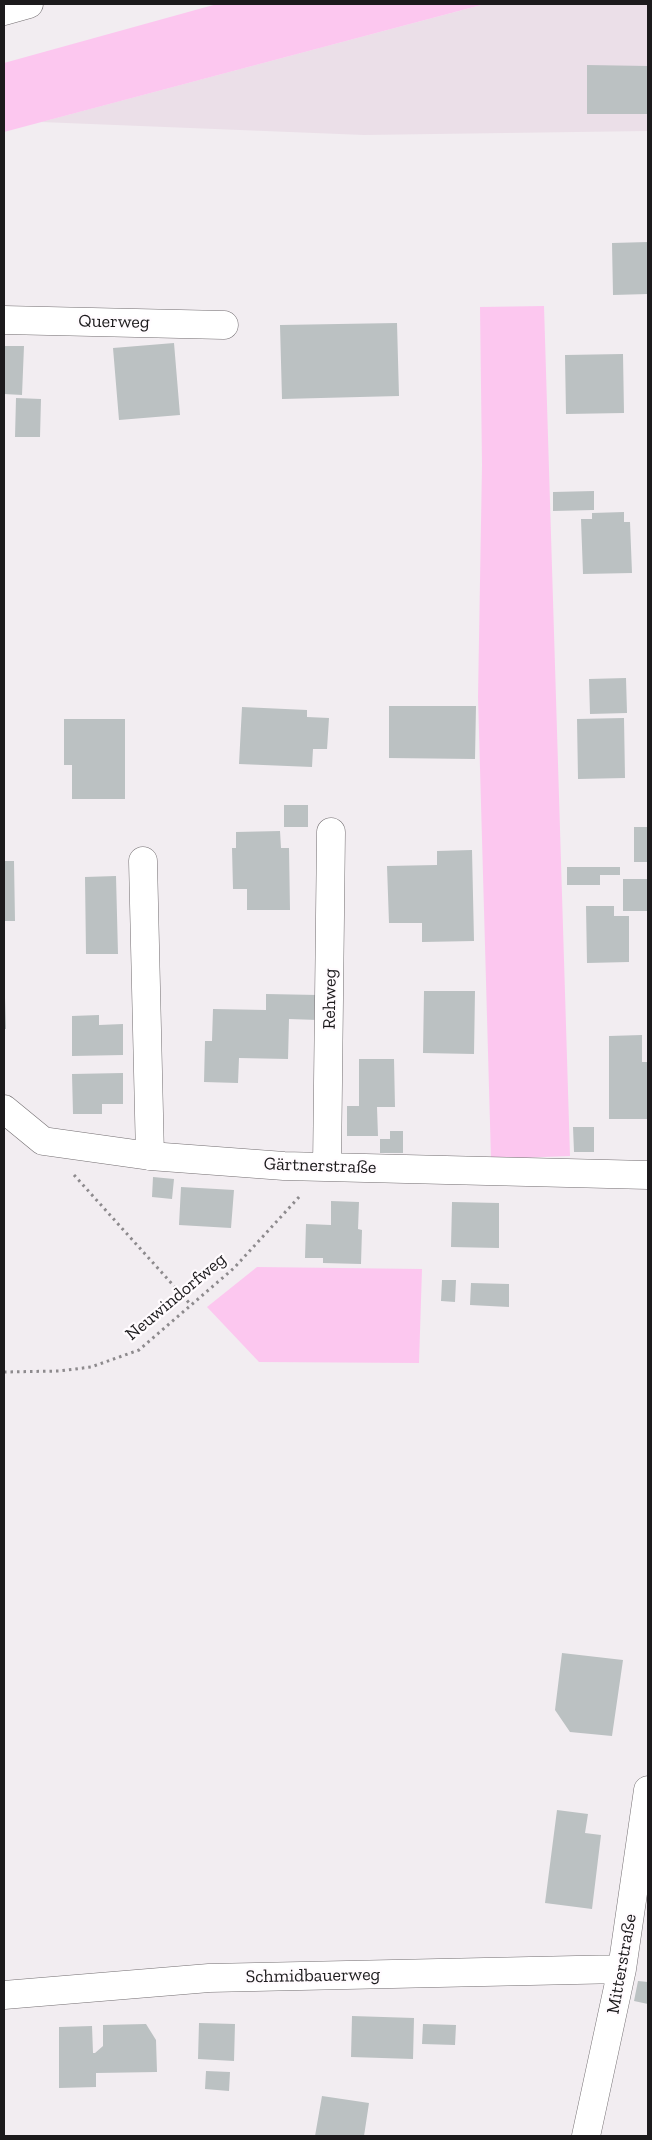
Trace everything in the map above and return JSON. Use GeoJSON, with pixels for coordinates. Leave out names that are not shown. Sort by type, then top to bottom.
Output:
{"type":"FeatureCollection","features":[{"type":"Feature","properties":{"kind":"main road"},"geometry":{"type":"LineString","coordinates":[[4,11],[29,4]]}},
{"type":"Feature","properties":{"kind":"main road","name":"Querweg"},"geometry":{"type":"LineString","coordinates":[[4,320],[224,325]]}},
{"type":"Feature","properties":{"kind":"main road","name":"Rehweg"},"geometry":{"type":"LineString","coordinates":[[327,1166],[331,832]]}},
{"type":"Feature","properties":{"kind":"main road"},"geometry":{"type":"LineString","coordinates":[[143,861],[150,1156]]}},
{"type":"Feature","properties":{"kind":"main road"},"geometry":{"type":"LineString","coordinates":[[4,1109],[44,1141]]}},
{"type":"Feature","properties":{"kind":"main road","name":"Gärtnerstraße"},"geometry":{"type":"LineString","coordinates":[[44,1141],[150,1156],[284,1166],[648,1175]]}},
{"type":"Feature","properties":{"kind":"main road","name":"Mitterstraße"},"geometry":{"type":"LineString","coordinates":[[586,2136],[622,1969],[648,1790]]}},
{"type":"Feature","properties":{"kind":"main road","name":"Schmidbauerweg"},"geometry":{"type":"LineString","coordinates":[[4,1995],[209,1978],[622,1969]]}},
{"type":"Feature","properties":{"kind":"path"},"geometry":{"type":"LineString","coordinates":[[44,1141],[191,1305]]}},
{"type":"Feature","properties":{"kind":"path","name":"Neuwindorfweg"},"geometry":{"type":"LineString","coordinates":[[4,1372],[59,1371],[91,1367],[139,1350],[234,1268],[327,1166]]}},
{"type":"Feature","properties":{"kind":"shaded area"},"geometry":{"type":"Polygon","coordinates":[[[217,4],[485,4],[4,132],[4,63],[217,4]]]}},
{"type":"Feature","properties":{"kind":"shaded area"},"geometry":{"type":"Polygon","coordinates":[[[485,4],[648,4],[648,131],[364,135],[41,122],[485,4]]]}},
{"type":"Feature","properties":{"kind":"shaded area"},"geometry":{"type":"Polygon","coordinates":[[[544,306],[570,1156],[491,1159],[478,697],[482,465],[480,307],[544,306]]]}},
{"type":"Feature","properties":{"kind":"shaded area"},"geometry":{"type":"Polygon","coordinates":[[[257,1267],[422,1269],[419,1363],[259,1362],[207,1307],[257,1267]]]}},
{"type":"Feature","properties":{"kind":"building"},"geometry":{"type":"Polygon","coordinates":[[[587,65],[648,66],[648,114],[587,114],[587,65]]]}},
{"type":"Feature","properties":{"kind":"building"},"geometry":{"type":"Polygon","coordinates":[[[648,242],[648,294],[613,295],[612,243],[648,242]]]}},
{"type":"Feature","properties":{"kind":"building"},"geometry":{"type":"Polygon","coordinates":[[[397,323],[399,396],[282,399],[280,325],[397,323]]]}},
{"type":"Feature","properties":{"kind":"building"},"geometry":{"type":"Polygon","coordinates":[[[174,343],[180,415],[119,420],[113,348],[174,343]]]}},
{"type":"Feature","properties":{"kind":"building"},"geometry":{"type":"Polygon","coordinates":[[[4,346],[24,346],[22,395],[4,394],[4,346]]]}},
{"type":"Feature","properties":{"kind":"building"},"geometry":{"type":"Polygon","coordinates":[[[623,354],[624,413],[566,414],[565,355],[623,354]]]}},
{"type":"Feature","properties":{"kind":"building"},"geometry":{"type":"Polygon","coordinates":[[[16,398],[41,399],[40,437],[15,437],[16,398]]]}},
{"type":"Feature","properties":{"kind":"building"},"geometry":{"type":"Polygon","coordinates":[[[594,491],[594,510],[553,511],[553,492],[594,491]]]}},
{"type":"Feature","properties":{"kind":"building"},"geometry":{"type":"Polygon","coordinates":[[[624,512],[624,522],[630,522],[632,573],[583,574],[581,519],[592,519],[592,513],[624,512]]]}},
{"type":"Feature","properties":{"kind":"building"},"geometry":{"type":"Polygon","coordinates":[[[626,678],[627,713],[590,714],[589,679],[626,678]]]}},
{"type":"Feature","properties":{"kind":"building"},"geometry":{"type":"Polygon","coordinates":[[[389,706],[476,706],[475,759],[389,758],[389,706]]]}},
{"type":"Feature","properties":{"kind":"building"},"geometry":{"type":"Polygon","coordinates":[[[242,707],[307,710],[307,717],[329,718],[327,749],[313,749],[312,767],[239,764],[242,707]]]}},
{"type":"Feature","properties":{"kind":"building"},"geometry":{"type":"Polygon","coordinates":[[[624,718],[625,778],[578,779],[577,719],[624,718]]]}},
{"type":"Feature","properties":{"kind":"building"},"geometry":{"type":"Polygon","coordinates":[[[64,719],[125,719],[125,799],[72,799],[72,765],[64,765],[64,719]]]}},
{"type":"Feature","properties":{"kind":"building"},"geometry":{"type":"Polygon","coordinates":[[[284,805],[308,805],[308,827],[284,827],[284,805]]]}},
{"type":"Feature","properties":{"kind":"building"},"geometry":{"type":"Polygon","coordinates":[[[634,827],[648,827],[648,862],[634,862],[634,827]]]}},
{"type":"Feature","properties":{"kind":"building"},"geometry":{"type":"Polygon","coordinates":[[[280,831],[281,848],[289,848],[290,910],[247,910],[247,889],[233,889],[232,848],[236,848],[236,832],[280,831]]]}},
{"type":"Feature","properties":{"kind":"building"},"geometry":{"type":"Polygon","coordinates":[[[472,850],[474,941],[422,942],[422,923],[389,923],[387,866],[437,865],[437,851],[472,850]]]}},
{"type":"Feature","properties":{"kind":"building"},"geometry":{"type":"Polygon","coordinates":[[[4,861],[14,861],[15,921],[4,921],[4,861]]]}},
{"type":"Feature","properties":{"kind":"building"},"geometry":{"type":"Polygon","coordinates":[[[567,867],[620,867],[620,875],[600,875],[600,885],[567,885],[567,867]]]}},
{"type":"Feature","properties":{"kind":"building"},"geometry":{"type":"Polygon","coordinates":[[[116,876],[118,954],[86,954],[85,877],[116,876]]]}},
{"type":"Feature","properties":{"kind":"building"},"geometry":{"type":"Polygon","coordinates":[[[623,879],[648,879],[648,911],[623,911],[623,879]]]}},
{"type":"Feature","properties":{"kind":"building"},"geometry":{"type":"Polygon","coordinates":[[[586,906],[614,906],[614,916],[629,916],[629,962],[587,963],[586,906]]]}},
{"type":"Feature","properties":{"kind":"building"},"geometry":{"type":"Polygon","coordinates":[[[424,991],[475,991],[474,1054],[423,1053],[424,991]]]}},
{"type":"Feature","properties":{"kind":"building"},"geometry":{"type":"Polygon","coordinates":[[[266,994],[318,995],[318,1020],[289,1019],[288,1059],[239,1058],[238,1083],[204,1082],[205,1041],[212,1041],[213,1009],[266,1010],[266,994]]]}},
{"type":"Feature","properties":{"kind":"building"},"geometry":{"type":"Polygon","coordinates":[[[5,998],[6,1029],[4,1029],[5,998]]]}},
{"type":"Feature","properties":{"kind":"building"},"geometry":{"type":"Polygon","coordinates":[[[99,1015],[99,1025],[123,1024],[123,1055],[72,1056],[72,1016],[99,1015]]]}},
{"type":"Feature","properties":{"kind":"building"},"geometry":{"type":"Polygon","coordinates":[[[642,1035],[642,1062],[648,1062],[648,1119],[609,1119],[609,1036],[642,1035]]]}},
{"type":"Feature","properties":{"kind":"building"},"geometry":{"type":"Polygon","coordinates":[[[359,1059],[394,1059],[395,1107],[377,1107],[378,1136],[347,1136],[347,1106],[359,1106],[359,1059]]]}},
{"type":"Feature","properties":{"kind":"building"},"geometry":{"type":"Polygon","coordinates":[[[123,1073],[123,1104],[102,1104],[102,1114],[73,1114],[72,1074],[123,1073]]]}},
{"type":"Feature","properties":{"kind":"building"},"geometry":{"type":"Polygon","coordinates":[[[573,1127],[594,1127],[594,1152],[574,1152],[573,1127]]]}},
{"type":"Feature","properties":{"kind":"building"},"geometry":{"type":"Polygon","coordinates":[[[390,1131],[403,1131],[403,1153],[380,1153],[380,1139],[390,1139],[390,1131]]]}},
{"type":"Feature","properties":{"kind":"building"},"geometry":{"type":"Polygon","coordinates":[[[153,1177],[174,1179],[172,1199],[152,1197],[153,1177]]]}},
{"type":"Feature","properties":{"kind":"building"},"geometry":{"type":"Polygon","coordinates":[[[181,1187],[234,1190],[231,1228],[179,1225],[181,1187]]]}},
{"type":"Feature","properties":{"kind":"building"},"geometry":{"type":"Polygon","coordinates":[[[331,1201],[359,1202],[358,1229],[362,1230],[361,1264],[323,1263],[323,1258],[305,1258],[306,1224],[331,1225],[331,1201]]]}},
{"type":"Feature","properties":{"kind":"building"},"geometry":{"type":"Polygon","coordinates":[[[452,1202],[499,1203],[499,1248],[451,1247],[452,1202]]]}},
{"type":"Feature","properties":{"kind":"building"},"geometry":{"type":"Polygon","coordinates":[[[442,1280],[456,1280],[455,1302],[441,1301],[442,1280]]]}},
{"type":"Feature","properties":{"kind":"building"},"geometry":{"type":"Polygon","coordinates":[[[471,1283],[509,1284],[509,1307],[470,1305],[471,1283]]]}},
{"type":"Feature","properties":{"kind":"building"},"geometry":{"type":"Polygon","coordinates":[[[562,1653],[623,1660],[612,1736],[570,1732],[555,1710],[562,1653]]]}},
{"type":"Feature","properties":{"kind":"building"},"geometry":{"type":"Polygon","coordinates":[[[557,1810],[588,1814],[585,1833],[601,1835],[592,1909],[545,1903],[557,1810]]]}},
{"type":"Feature","properties":{"kind":"building"},"geometry":{"type":"Polygon","coordinates":[[[638,1981],[648,1982],[648,2004],[634,2001],[638,1981]]]}},
{"type":"Feature","properties":{"kind":"building"},"geometry":{"type":"Polygon","coordinates":[[[352,2016],[414,2018],[413,2059],[351,2057],[352,2016]]]}},
{"type":"Feature","properties":{"kind":"building"},"geometry":{"type":"Polygon","coordinates":[[[199,2023],[235,2024],[234,2061],[198,2059],[199,2023]]]}},
{"type":"Feature","properties":{"kind":"building"},"geometry":{"type":"Polygon","coordinates":[[[146,2024],[156,2040],[157,2072],[96,2073],[96,2087],[59,2088],[59,2027],[92,2026],[93,2053],[95,2053],[103,2046],[103,2025],[146,2024]]]}},
{"type":"Feature","properties":{"kind":"building"},"geometry":{"type":"Polygon","coordinates":[[[423,2024],[456,2025],[455,2045],[422,2044],[423,2024]]]}},
{"type":"Feature","properties":{"kind":"building"},"geometry":{"type":"Polygon","coordinates":[[[206,2071],[230,2072],[229,2091],[205,2089],[206,2071]]]}},
{"type":"Feature","properties":{"kind":"building"},"geometry":{"type":"Polygon","coordinates":[[[322,2096],[369,2103],[364,2136],[315,2136],[322,2096]]]}}]}
